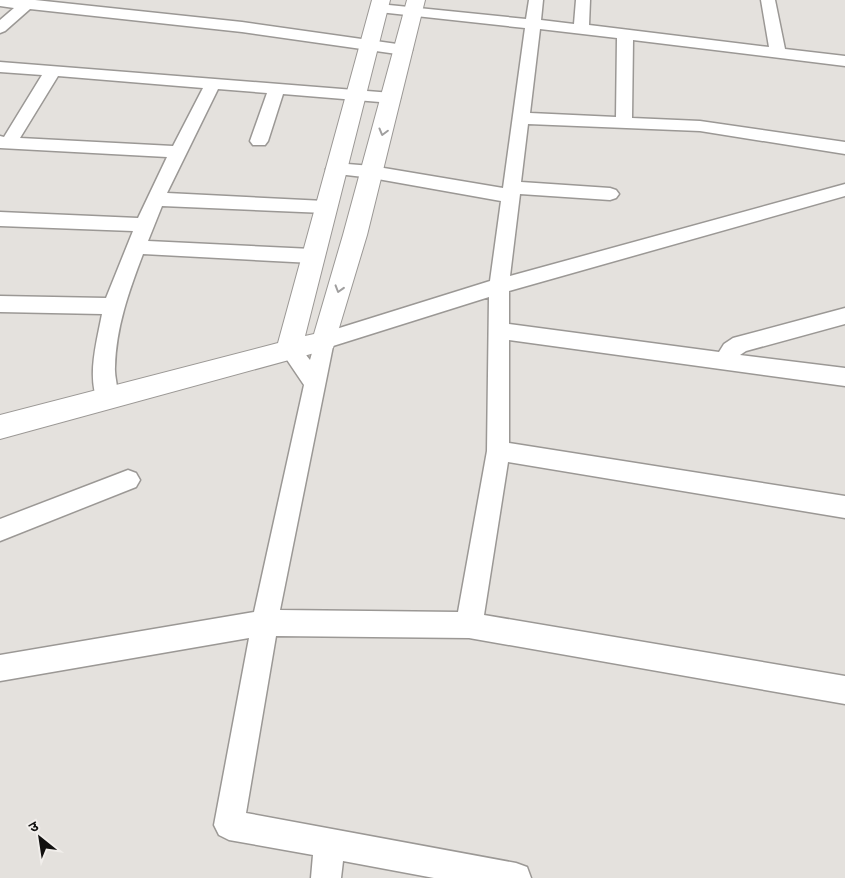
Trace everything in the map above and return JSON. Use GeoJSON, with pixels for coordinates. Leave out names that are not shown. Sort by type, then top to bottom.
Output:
{"type":"FeatureCollection","features":[{"type":"Feature","properties":{"kind":"street"},"geometry":{"type":"LineString","coordinates":[[469,624],[498,452],[499,286],[536,0]]}},
{"type":"Feature","properties":{"kind":"street"},"geometry":{"type":"LineString","coordinates":[[581,29],[583,0]]}},
{"type":"Feature","properties":{"kind":"street"},"geometry":{"type":"LineString","coordinates":[[768,0],[778,53]]}},
{"type":"Feature","properties":{"kind":"street"},"geometry":{"type":"LineString","coordinates":[[0,2],[27,2],[242,27],[404,50]]}},
{"type":"Feature","properties":{"kind":"street"},"geometry":{"type":"LineString","coordinates":[[0,28],[27,2]]}},
{"type":"Feature","properties":{"kind":"street"},"geometry":{"type":"LineString","coordinates":[[289,348],[354,95],[380,4],[415,6],[533,24],[845,61]]}},
{"type":"Feature","properties":{"kind":"street"},"geometry":{"type":"LineString","coordinates":[[415,6],[372,172],[324,341],[265,624],[229,825],[516,878]]}},
{"type":"Feature","properties":{"kind":"street"},"geometry":{"type":"LineString","coordinates":[[624,123],[625,34]]}},
{"type":"Feature","properties":{"kind":"street"},"geometry":{"type":"LineString","coordinates":[[0,66],[392,98]]}},
{"type":"Feature","properties":{"kind":"street"},"geometry":{"type":"LineString","coordinates":[[5,142],[53,71]]}},
{"type":"Feature","properties":{"kind":"street"},"geometry":{"type":"LineString","coordinates":[[107,398],[104,367],[113,306],[155,199],[213,84]]}},
{"type":"Feature","properties":{"kind":"street"},"geometry":{"type":"LineString","coordinates":[[259,141],[277,89]]}},
{"type":"Feature","properties":{"kind":"street"},"geometry":{"type":"LineString","coordinates":[[521,118],[700,126],[845,148]]}},
{"type":"Feature","properties":{"kind":"street"},"geometry":{"type":"LineString","coordinates":[[5,142],[179,152]]}},
{"type":"Feature","properties":{"kind":"street"},"geometry":{"type":"LineString","coordinates":[[335,168],[511,192],[610,194]]}},
{"type":"Feature","properties":{"kind":"street"},"geometry":{"type":"LineString","coordinates":[[0,427],[289,348],[324,341],[499,286],[845,190]]}},
{"type":"Feature","properties":{"kind":"street"},"geometry":{"type":"LineString","coordinates":[[155,199],[326,207]]}},
{"type":"Feature","properties":{"kind":"street"},"geometry":{"type":"LineString","coordinates":[[0,219],[145,225]]}},
{"type":"Feature","properties":{"kind":"street"},"geometry":{"type":"LineString","coordinates":[[136,247],[312,256]]}},
{"type":"Feature","properties":{"kind":"street"},"geometry":{"type":"LineString","coordinates":[[0,304],[113,306]]}},
{"type":"Feature","properties":{"kind":"street"},"geometry":{"type":"LineString","coordinates":[[725,361],[731,350],[740,344],[845,316]]}},
{"type":"Feature","properties":{"kind":"street"},"geometry":{"type":"LineString","coordinates":[[499,331],[845,378]]}},
{"type":"Feature","properties":{"kind":"street"},"geometry":{"type":"LineString","coordinates":[[289,348],[315,383]]}},
{"type":"Feature","properties":{"kind":"street"},"geometry":{"type":"LineString","coordinates":[[498,452],[845,507]]}},
{"type":"Feature","properties":{"kind":"street"},"geometry":{"type":"LineString","coordinates":[[0,530],[128,480]]}},
{"type":"Feature","properties":{"kind":"street"},"geometry":{"type":"LineString","coordinates":[[0,668],[265,624],[469,624],[845,690]]}},
{"type":"Feature","properties":{"kind":"street"},"geometry":{"type":"LineString","coordinates":[[326,878],[329,843]]}}]}
